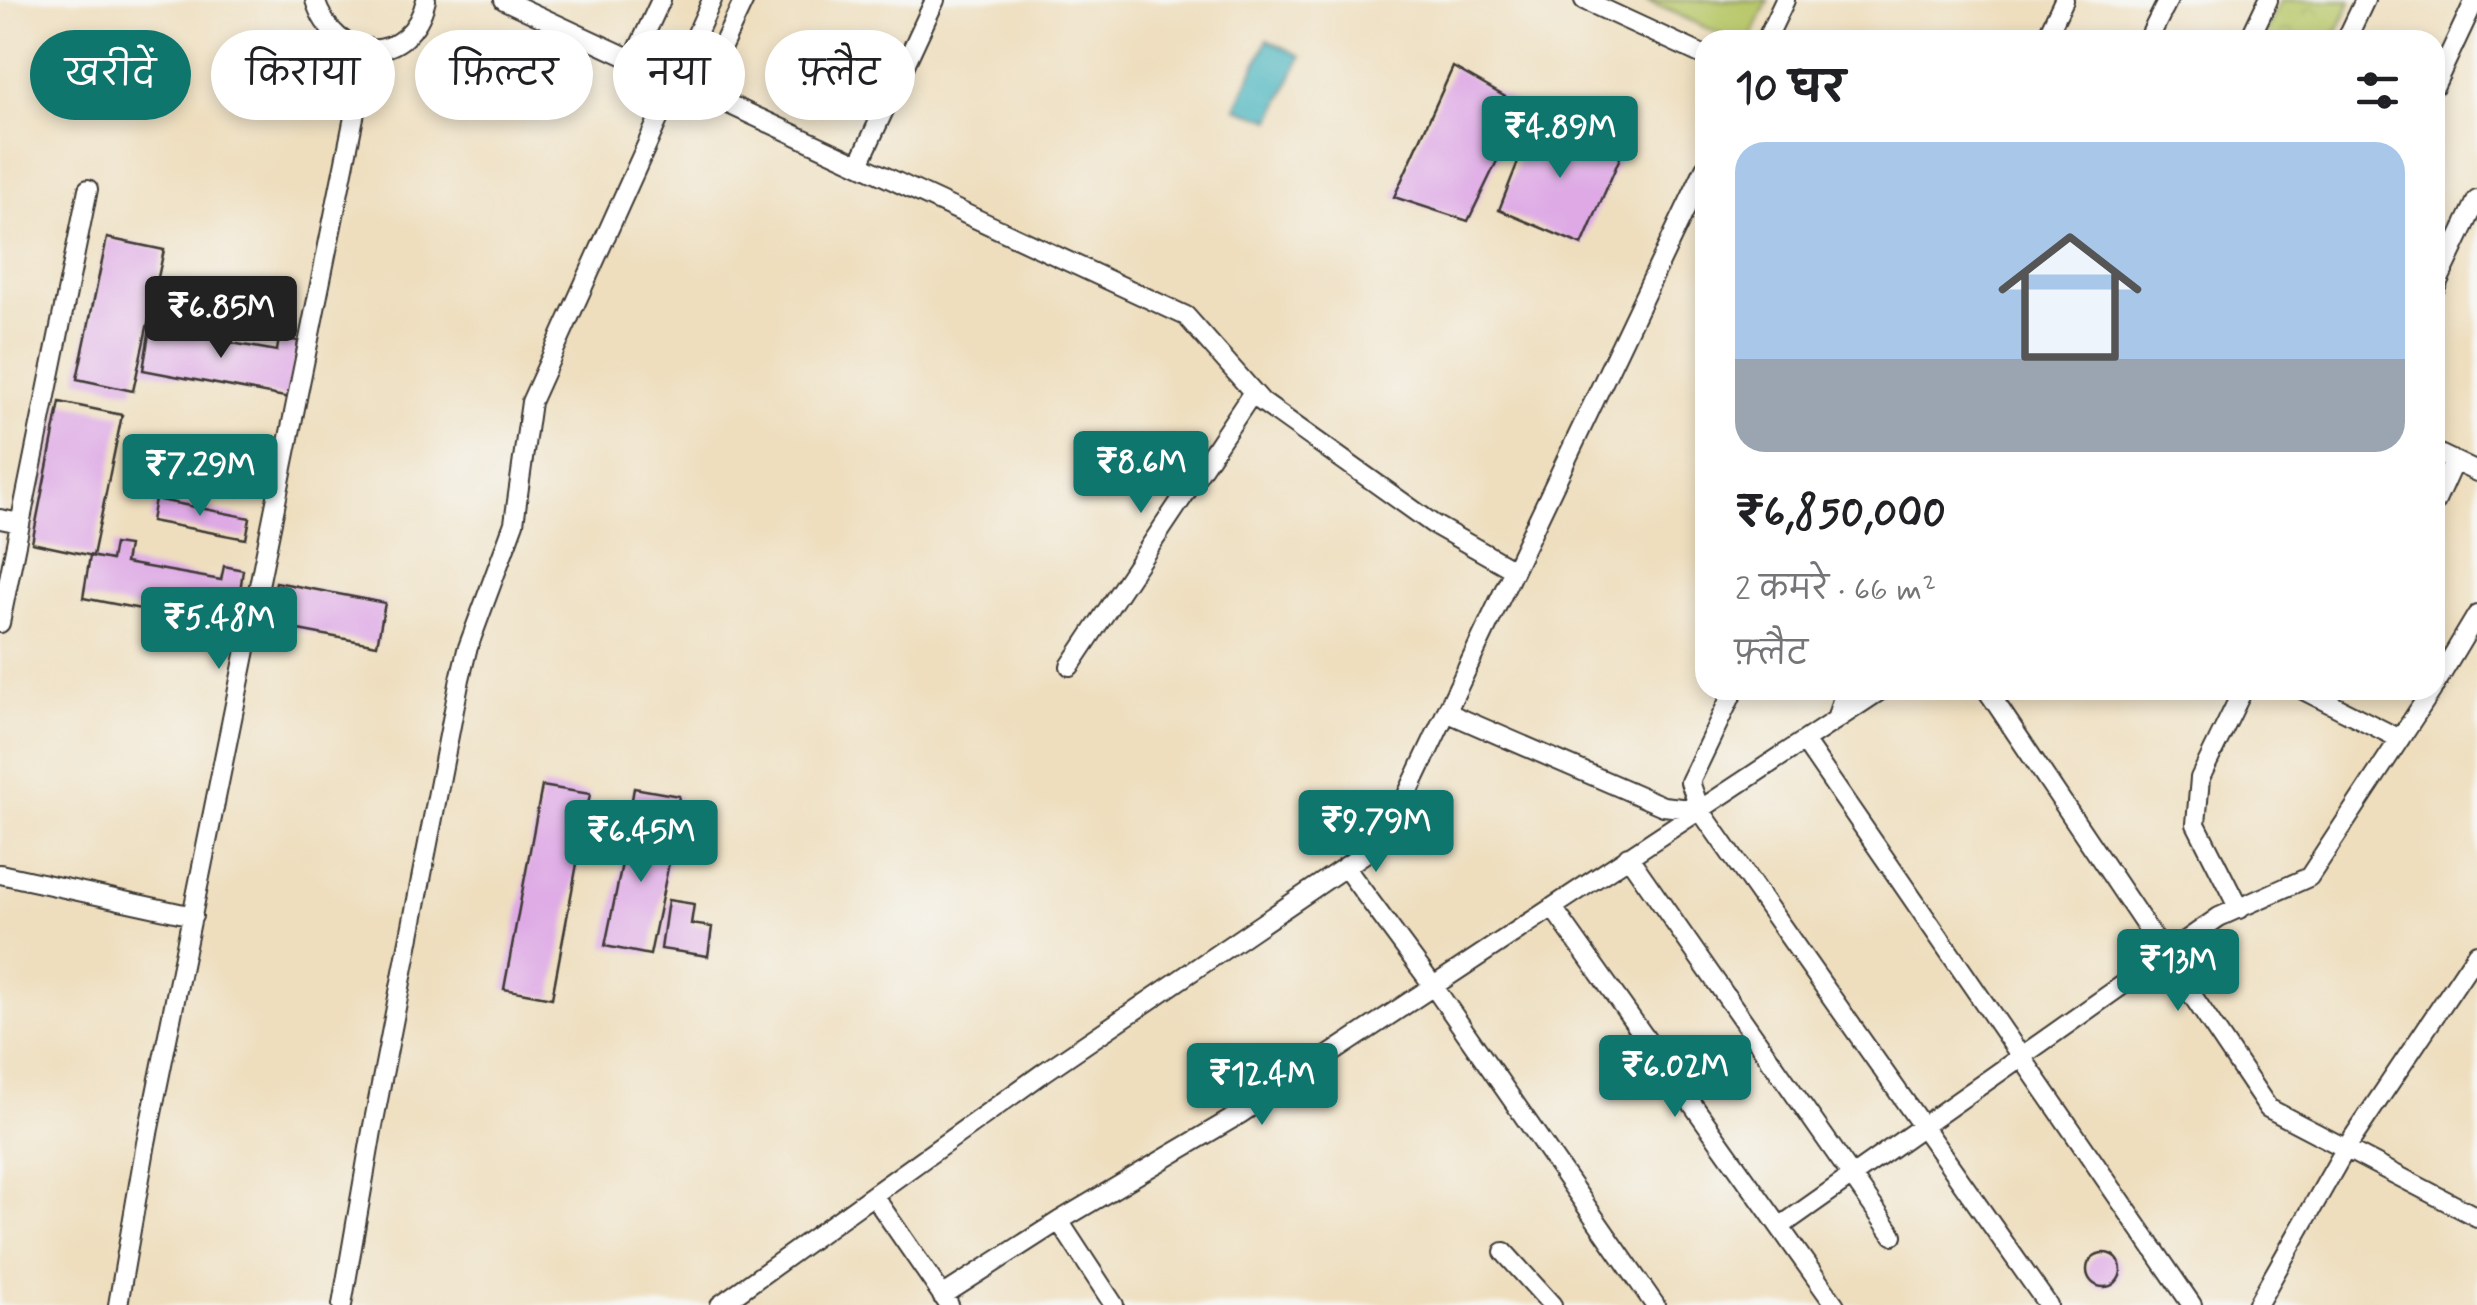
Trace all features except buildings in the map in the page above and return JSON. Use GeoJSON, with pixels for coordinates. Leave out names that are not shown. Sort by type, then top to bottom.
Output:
{"type":"FeatureCollection","features":[{"type":"Feature","properties":{"kind":"street"},"geometry":{"type":"LineString","coordinates":[[312,0],[329,30]]}},
{"type":"Feature","properties":{"kind":"street"},"geometry":{"type":"LineString","coordinates":[[395,43],[415,28],[426,0]]}},
{"type":"Feature","properties":{"kind":"street"},"geometry":{"type":"LineString","coordinates":[[504,0],[613,51]]}},
{"type":"Feature","properties":{"kind":"street"},"geometry":{"type":"LineString","coordinates":[[647,30],[661,0]]}},
{"type":"Feature","properties":{"kind":"street"},"geometry":{"type":"LineString","coordinates":[[698,30],[712,0]]}},
{"type":"Feature","properties":{"kind":"street"},"geometry":{"type":"LineString","coordinates":[[730,30],[744,0]]}},
{"type":"Feature","properties":{"kind":"street"},"geometry":{"type":"LineString","coordinates":[[859,164],[935,0]]}},
{"type":"Feature","properties":{"kind":"street"},"geometry":{"type":"LineString","coordinates":[[1584,0],[1695,51]]}},
{"type":"Feature","properties":{"kind":"street"},"geometry":{"type":"LineString","coordinates":[[1771,30],[1785,0]]}},
{"type":"Feature","properties":{"kind":"street"},"geometry":{"type":"LineString","coordinates":[[2050,30],[2064,0]]}},
{"type":"Feature","properties":{"kind":"street"},"geometry":{"type":"LineString","coordinates":[[2153,30],[2168,0]]}},
{"type":"Feature","properties":{"kind":"street"},"geometry":{"type":"LineString","coordinates":[[2254,30],[2268,0]]}},
{"type":"Feature","properties":{"kind":"street"},"geometry":{"type":"LineString","coordinates":[[2351,30],[2366,0]]}},
{"type":"Feature","properties":{"kind":"street"},"geometry":{"type":"LineString","coordinates":[[2445,64],[2475,0]]}},
{"type":"Feature","properties":{"kind":"street"},"geometry":{"type":"LineString","coordinates":[[745,111],[1186,316],[1262,402],[1433,524],[1514,570]]}},
{"type":"Feature","properties":{"kind":"street"},"geometry":{"type":"LineString","coordinates":[[118,1305],[146,1143],[353,120]]}},
{"type":"Feature","properties":{"kind":"street"},"geometry":{"type":"LineString","coordinates":[[342,1305],[466,650],[514,523],[531,402],[657,120]]}},
{"type":"Feature","properties":{"kind":"street"},"geometry":{"type":"LineString","coordinates":[[0,623],[88,189]]}},
{"type":"Feature","properties":{"kind":"street"},"geometry":{"type":"LineString","coordinates":[[720,1305],[1043,1072],[1386,839],[1695,189]]}},
{"type":"Feature","properties":{"kind":"street"},"geometry":{"type":"LineString","coordinates":[[2445,267],[2477,200]]}},
{"type":"Feature","properties":{"kind":"street"},"geometry":{"type":"LineString","coordinates":[[1070,666],[1253,392]]}},
{"type":"Feature","properties":{"kind":"street"},"geometry":{"type":"LineString","coordinates":[[2445,457],[2477,472]]}},
{"type":"Feature","properties":{"kind":"street"},"geometry":{"type":"LineString","coordinates":[[2445,481],[2454,461]]}},
{"type":"Feature","properties":{"kind":"street"},"geometry":{"type":"LineString","coordinates":[[0,519],[20,523]]}},
{"type":"Feature","properties":{"kind":"street"},"geometry":{"type":"LineString","coordinates":[[2445,668],[2477,615]]}},
{"type":"Feature","properties":{"kind":"street"},"geometry":{"type":"LineString","coordinates":[[1729,700],[1690,782],[1700,810],[2048,1305]]}},
{"type":"Feature","properties":{"kind":"street"},"geometry":{"type":"LineString","coordinates":[[1836,720],[1842,700]]}},
{"type":"Feature","properties":{"kind":"street"},"geometry":{"type":"LineString","coordinates":[[873,1195],[945,1300],[1059,1221],[1240,1114],[1866,700]]}},
{"type":"Feature","properties":{"kind":"street"},"geometry":{"type":"LineString","coordinates":[[1993,700],[2268,1108],[2477,1217]]}},
{"type":"Feature","properties":{"kind":"street"},"geometry":{"type":"LineString","coordinates":[[2237,700],[2200,778],[2196,824],[2239,908]]}},
{"type":"Feature","properties":{"kind":"street"},"geometry":{"type":"LineString","coordinates":[[2324,700],[2400,738]]}},
{"type":"Feature","properties":{"kind":"street"},"geometry":{"type":"LineString","coordinates":[[2343,710],[2348,700]]}},
{"type":"Feature","properties":{"kind":"street"},"geometry":{"type":"LineString","coordinates":[[1781,1226],[2219,917],[2309,877],[2425,700]]}},
{"type":"Feature","properties":{"kind":"street"},"geometry":{"type":"LineString","coordinates":[[1446,712],[1663,806],[1700,810]]}},
{"type":"Feature","properties":{"kind":"street"},"geometry":{"type":"LineString","coordinates":[[1804,741],[2192,1305]]}},
{"type":"Feature","properties":{"kind":"street"},"geometry":{"type":"LineString","coordinates":[[1628,856],[1893,1235]]}},
{"type":"Feature","properties":{"kind":"street"},"geometry":{"type":"LineString","coordinates":[[1344,867],[1434,987],[1656,1305]]}},
{"type":"Feature","properties":{"kind":"street"},"geometry":{"type":"LineString","coordinates":[[0,874],[193,916]]}},
{"type":"Feature","properties":{"kind":"street"},"geometry":{"type":"LineString","coordinates":[[1553,908],[1835,1305]]}},
{"type":"Feature","properties":{"kind":"street"},"geometry":{"type":"LineString","coordinates":[[2256,1305],[2346,1148],[2477,952]]}},
{"type":"Feature","properties":{"kind":"street"},"geometry":{"type":"LineString","coordinates":[[1059,1221],[1114,1305]]}},
{"type":"Feature","properties":{"kind":"street"},"geometry":{"type":"LineString","coordinates":[[1504,1252],[1552,1305]]}},
{"type":"Feature","properties":{"kind":"green space"},"geometry":{"type":"Polygon","coordinates":[[[1646,0],[1768,0],[1754,30],[1711,30],[1646,0]]]}},
{"type":"Feature","properties":{"kind":"green space"},"geometry":{"type":"Polygon","coordinates":[[[2281,0],[2352,0],[2338,30],[2267,30],[2281,0]]]}},
{"type":"Feature","properties":{"kind":"water"},"geometry":{"type":"Polygon","coordinates":[[[1267,40],[1301,56],[1272,120],[1236,108],[1267,40]]]}}]}
